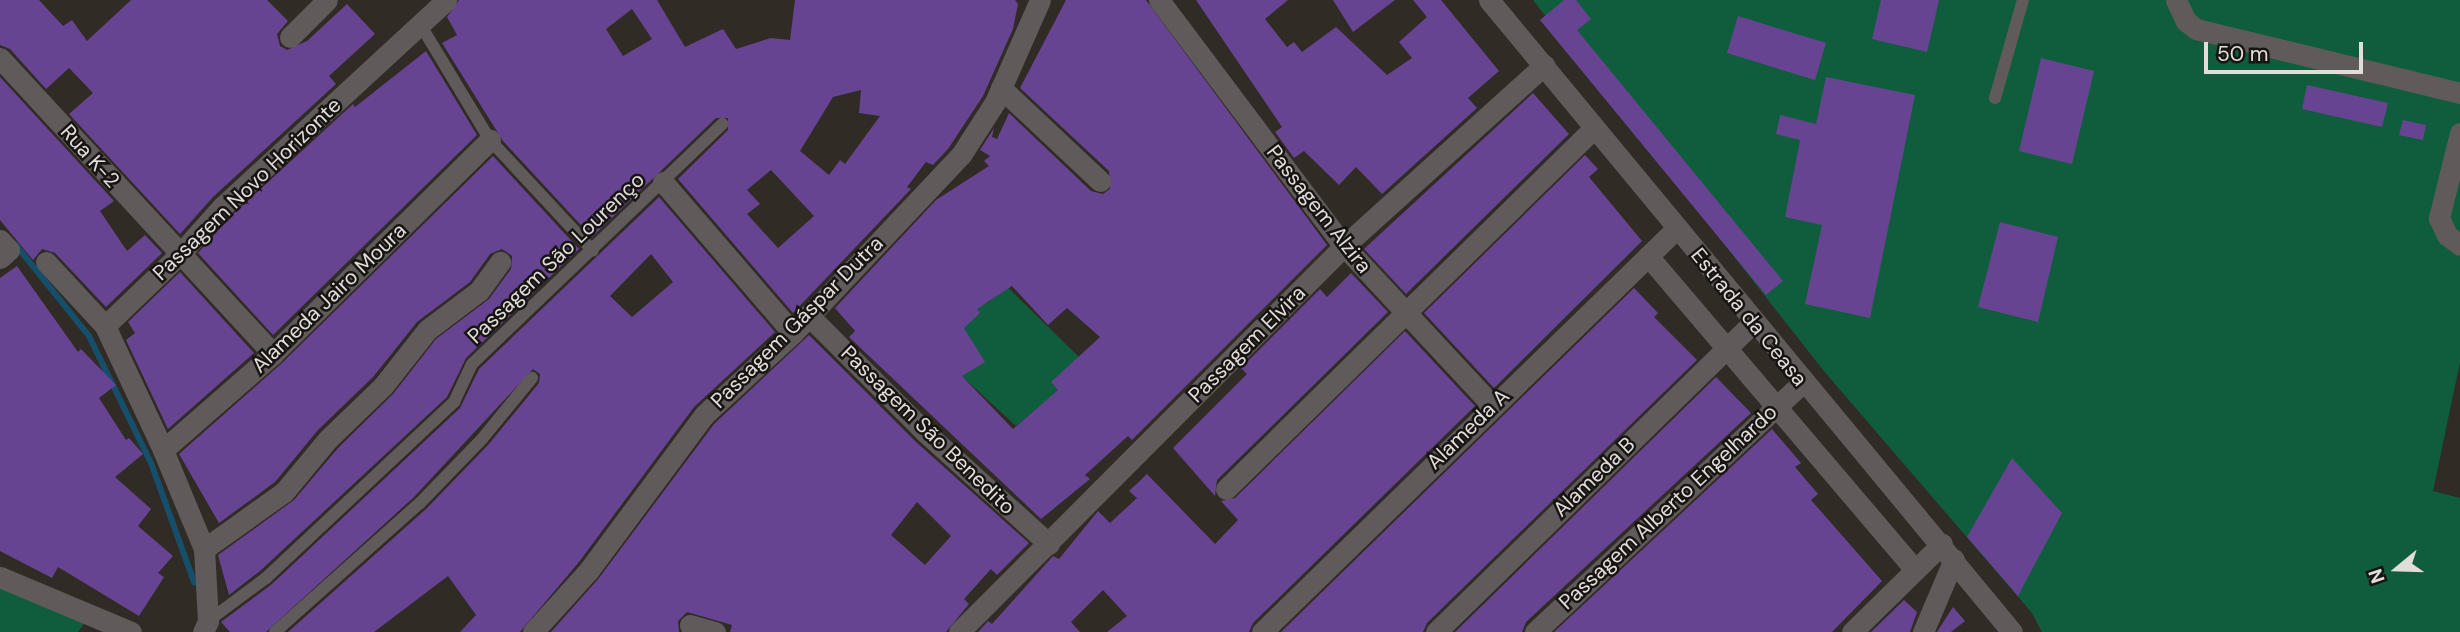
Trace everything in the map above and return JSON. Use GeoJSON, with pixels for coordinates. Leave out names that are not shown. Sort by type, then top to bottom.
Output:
{"type":"FeatureCollection","features":[{"type":"Feature","properties":{"kind":"street"},"geometry":{"type":"LineString","coordinates":[[290,37],[327,0]]}},
{"type":"Feature","properties":{"kind":"street","name":"Passagem Novo Horizonte"},"geometry":{"type":"LineString","coordinates":[[105,326],[180,254],[222,207],[446,0]]}},
{"type":"Feature","properties":{"kind":"street","name":"Passagem Gáspar Dutra"},"geometry":{"type":"LineString","coordinates":[[533,632],[589,570],[704,415],[793,332],[961,155],[1001,88],[1040,0]]}},
{"type":"Feature","properties":{"kind":"street","name":"Passagem Alzira"},"geometry":{"type":"LineString","coordinates":[[1159,0],[1344,246],[1492,405]]}},
{"type":"Feature","properties":{"kind":"street","name":"Estrada da Ceasa"},"geometry":{"type":"LineString","coordinates":[[1489,0],[1802,383],[1948,552],[2012,632]]}},
{"type":"Feature","properties":{"kind":"street"},"geometry":{"type":"LineString","coordinates":[[2176,0],[2186,21],[2196,29],[2460,93]]}},
{"type":"Feature","properties":{"kind":"street","name":"Rua K-2"},"geometry":{"type":"LineString","coordinates":[[0,58],[273,354]]}},
{"type":"Feature","properties":{"kind":"street","name":"Passagem Elvira"},"geometry":{"type":"LineString","coordinates":[[959,632],[1344,246],[1544,65]]}},
{"type":"Feature","properties":{"kind":"street"},"geometry":{"type":"LineString","coordinates":[[1001,88],[1100,181]]}},
{"type":"Feature","properties":{"kind":"street"},"geometry":{"type":"LineString","coordinates":[[1226,489],[1594,128]]}},
{"type":"Feature","properties":{"kind":"street"},"geometry":{"type":"LineString","coordinates":[[2460,133],[2439,218],[2447,235],[2460,245]]}},
{"type":"Feature","properties":{"kind":"street","name":"Alameda Jairo Moura"},"geometry":{"type":"LineString","coordinates":[[163,450],[273,354],[490,140]]}},
{"type":"Feature","properties":{"kind":"street"},"geometry":{"type":"LineString","coordinates":[[663,183],[793,332]]}},
{"type":"Feature","properties":{"kind":"street","name":"Alameda A"},"geometry":{"type":"LineString","coordinates":[[1262,632],[1492,405],[1676,229]]}},
{"type":"Feature","properties":{"kind":"street","name":"Estrada da Ceasa"},"geometry":{"type":"LineString","coordinates":[[1648,256],[1778,404],[1915,570]]}},
{"type":"Feature","properties":{"kind":"street"},"geometry":{"type":"LineString","coordinates":[[46,262],[105,326],[163,450],[204,549],[205,627]]}},
{"type":"Feature","properties":{"kind":"street"},"geometry":{"type":"LineString","coordinates":[[204,549],[284,492],[328,439],[383,386],[427,330],[479,291],[500,262]]}},
{"type":"Feature","properties":{"kind":"street","name":"Passagem São Benedito"},"geometry":{"type":"LineString","coordinates":[[808,315],[925,432],[1049,544]]}},
{"type":"Feature","properties":{"kind":"street","name":"Alameda B"},"geometry":{"type":"LineString","coordinates":[[1436,632],[1754,323]]}},
{"type":"Feature","properties":{"kind":"street","name":"Passagem Alberto Engelhardo"},"geometry":{"type":"LineString","coordinates":[[1535,632],[1802,383]]}},
{"type":"Feature","properties":{"kind":"street"},"geometry":{"type":"LineString","coordinates":[[1852,632],[1915,570],[1948,552]]}},
{"type":"Feature","properties":{"kind":"street"},"geometry":{"type":"LineString","coordinates":[[1923,632],[1948,552]]}},
{"type":"Feature","properties":{"kind":"street"},"geometry":{"type":"LineString","coordinates":[[0,577],[131,632]]}},
{"type":"Feature","properties":{"kind":"street"},"geometry":{"type":"LineString","coordinates":[[690,625],[715,632]]}},
{"type":"Feature","properties":{"kind":"lane"},"geometry":{"type":"LineString","coordinates":[[1996,98],[2023,0]]}},
{"type":"Feature","properties":{"kind":"lane"},"geometry":{"type":"LineString","coordinates":[[420,24],[490,140],[593,251]]}},
{"type":"Feature","properties":{"kind":"lane","name":"Passagem São Lourenço"},"geometry":{"type":"LineString","coordinates":[[205,627],[266,578],[454,402],[472,364],[593,251],[722,124]]}},
{"type":"Feature","properties":{"kind":"lane"},"geometry":{"type":"LineString","coordinates":[[275,632],[420,502],[482,439],[532,378]]}},
{"type":"Feature","properties":{"kind":"green space"},"geometry":{"type":"Polygon","coordinates":[[[1533,0],[2460,0],[2460,362],[2433,491],[2460,498],[2460,632],[2042,632],[2032,613],[1823,370],[1533,0]]]}},
{"type":"Feature","properties":{"kind":"green space"},"geometry":{"type":"Polygon","coordinates":[[[989,269],[1079,357],[1100,406],[1058,391],[1016,426],[962,376],[946,373],[964,327],[980,313],[973,304],[980,296],[987,303],[998,295],[989,269]]]}},
{"type":"Feature","properties":{"kind":"green space"},"geometry":{"type":"Polygon","coordinates":[[[0,581],[86,621],[78,632],[0,632],[0,581]]]}},
{"type":"Feature","properties":{"kind":"building"},"geometry":{"type":"Polygon","coordinates":[[[0,0],[39,0],[63,26],[72,20],[87,41],[131,0],[267,0],[288,21],[277,34],[280,46],[287,50],[307,41],[347,4],[375,34],[329,76],[336,84],[213,197],[180,234],[69,114],[93,93],[69,68],[46,89],[10,49],[0,45],[0,0]]]}},
{"type":"Feature","properties":{"kind":"building"},"geometry":{"type":"Polygon","coordinates":[[[459,0],[657,0],[685,47],[723,29],[736,49],[771,38],[790,40],[795,0],[1015,0],[1018,4],[1013,29],[983,96],[948,149],[933,165],[926,162],[907,187],[911,189],[793,313],[678,179],[728,130],[728,118],[716,118],[592,237],[503,141],[442,43],[457,35],[447,17],[459,0]],[[632,9],[606,29],[623,56],[652,39],[632,9]],[[861,90],[833,97],[800,151],[829,175],[840,160],[845,164],[880,116],[859,113],[861,90]],[[771,170],[747,190],[760,204],[747,214],[778,248],[814,216],[771,170]]]}},
{"type":"Feature","properties":{"kind":"building"},"geometry":{"type":"Polygon","coordinates":[[[1066,0],[1146,0],[1327,245],[1132,440],[1128,436],[1085,475],[1090,479],[1041,519],[849,337],[855,331],[835,308],[936,200],[989,166],[984,161],[990,156],[980,150],[994,128],[992,137],[997,139],[1009,113],[1091,191],[1103,194],[1110,189],[1109,171],[1020,88],[1066,0]],[[1012,286],[977,309],[980,313],[964,328],[985,362],[962,376],[1013,429],[1058,390],[1051,382],[1100,337],[1067,308],[1048,325],[1012,286]]]}},
{"type":"Feature","properties":{"kind":"building"},"geometry":{"type":"Polygon","coordinates":[[[1196,0],[1288,0],[1265,19],[1287,47],[1294,42],[1302,52],[1336,27],[1387,75],[1412,58],[1399,42],[1427,17],[1413,0],[1441,0],[1499,71],[1468,98],[1477,108],[1382,194],[1356,167],[1339,185],[1304,151],[1294,158],[1275,132],[1282,127],[1196,0]]]}},
{"type":"Feature","properties":{"kind":"building"},"geometry":{"type":"Polygon","coordinates":[[[1333,0],[1395,0],[1353,32],[1333,0]]]}},
{"type":"Feature","properties":{"kind":"building"},"geometry":{"type":"Polygon","coordinates":[[[1564,0],[1576,0],[1591,19],[1577,30],[1783,281],[1766,295],[1540,20],[1564,0]]]}},
{"type":"Feature","properties":{"kind":"building"},"geometry":{"type":"Polygon","coordinates":[[[1881,0],[1939,0],[1927,52],[1872,39],[1881,0]]]}},
{"type":"Feature","properties":{"kind":"building"},"geometry":{"type":"Polygon","coordinates":[[[1738,16],[1826,43],[1815,80],[1727,53],[1738,16]]]}},
{"type":"Feature","properties":{"kind":"building"},"geometry":{"type":"Polygon","coordinates":[[[426,51],[477,135],[273,335],[198,253],[231,216],[353,104],[355,107],[426,51]]]}},
{"type":"Feature","properties":{"kind":"building"},"geometry":{"type":"Polygon","coordinates":[[[2041,58],[2094,71],[2072,164],[2019,151],[2041,58]]]}},
{"type":"Feature","properties":{"kind":"building"},"geometry":{"type":"Polygon","coordinates":[[[0,77],[114,201],[100,211],[127,251],[145,235],[162,253],[106,307],[55,253],[42,249],[33,260],[0,220],[0,77]]]}},
{"type":"Feature","properties":{"kind":"building"},"geometry":{"type":"Polygon","coordinates":[[[1826,77],[1915,95],[1870,318],[1805,304],[1822,225],[1785,217],[1800,140],[1776,134],[1780,115],[1816,124],[1826,77]]]}},
{"type":"Feature","properties":{"kind":"building"},"geometry":{"type":"Polygon","coordinates":[[[2307,85],[2388,103],[2382,127],[2302,109],[2307,85]]]}},
{"type":"Feature","properties":{"kind":"building"},"geometry":{"type":"Polygon","coordinates":[[[1533,93],[1569,134],[1406,294],[1364,249],[1533,93]]]}},
{"type":"Feature","properties":{"kind":"building"},"geometry":{"type":"Polygon","coordinates":[[[2403,120],[2426,125],[2423,140],[2399,135],[2403,120]]]}},
{"type":"Feature","properties":{"kind":"building"},"geometry":{"type":"Polygon","coordinates":[[[1585,155],[1598,169],[1589,177],[1642,241],[1494,388],[1424,313],[1585,155]]]}},
{"type":"Feature","properties":{"kind":"building"},"geometry":{"type":"Polygon","coordinates":[[[493,156],[579,249],[466,358],[447,397],[260,571],[229,595],[218,555],[294,500],[338,448],[393,394],[436,339],[489,299],[511,269],[512,256],[502,249],[490,254],[470,282],[417,322],[373,377],[318,430],[275,482],[219,523],[179,454],[282,363],[493,156]]]}},
{"type":"Feature","properties":{"kind":"building"},"geometry":{"type":"Polygon","coordinates":[[[659,197],[775,332],[694,407],[579,562],[520,632],[460,632],[476,615],[448,576],[374,632],[288,632],[426,509],[488,445],[539,383],[540,374],[533,369],[414,497],[266,632],[230,632],[221,622],[272,584],[460,408],[479,369],[659,197]],[[651,254],[610,296],[632,317],[673,282],[651,254]]]}},
{"type":"Feature","properties":{"kind":"building"},"geometry":{"type":"Polygon","coordinates":[[[2000,222],[2058,237],[2038,322],[1978,307],[2000,222]]]}},
{"type":"Feature","properties":{"kind":"building"},"geometry":{"type":"Polygon","coordinates":[[[17,266],[78,352],[81,349],[116,385],[99,398],[126,440],[129,438],[143,454],[115,477],[151,509],[138,526],[173,556],[158,573],[164,577],[139,616],[58,567],[52,578],[0,551],[0,278],[17,266]]]}},
{"type":"Feature","properties":{"kind":"building"},"geometry":{"type":"Polygon","coordinates":[[[180,272],[254,353],[168,429],[126,340],[135,333],[128,322],[180,272]]]}},
{"type":"Feature","properties":{"kind":"building"},"geometry":{"type":"Polygon","coordinates":[[[1351,273],[1388,312],[1217,480],[1215,496],[1173,448],[1247,374],[1241,368],[1320,289],[1327,297],[1351,273]]]}},
{"type":"Feature","properties":{"kind":"building"},"geometry":{"type":"Polygon","coordinates":[[[1634,288],[1658,313],[1654,317],[1697,360],[1427,623],[1423,632],[1281,632],[1634,288]]]}},
{"type":"Feature","properties":{"kind":"building"},"geometry":{"type":"Polygon","coordinates":[[[1405,331],[1475,406],[1253,623],[1249,632],[1107,632],[1127,616],[1103,590],[1071,622],[1080,632],[978,632],[988,621],[992,624],[1053,556],[1059,559],[1098,511],[1110,523],[1137,498],[1129,491],[1147,474],[1215,544],[1238,520],[1221,501],[1235,498],[1405,331]]]}},
{"type":"Feature","properties":{"kind":"building"},"geometry":{"type":"Polygon","coordinates":[[[809,335],[916,442],[1029,543],[997,575],[991,569],[964,599],[969,604],[946,632],[730,632],[732,625],[687,612],[678,621],[679,632],[551,632],[599,578],[714,424],[809,335]],[[917,502],[891,535],[925,565],[951,536],[917,502]]]}},
{"type":"Feature","properties":{"kind":"building"},"geometry":{"type":"Polygon","coordinates":[[[1716,377],[1751,413],[1526,622],[1522,632],[1455,632],[1716,377]]]}},
{"type":"Feature","properties":{"kind":"building"},"geometry":{"type":"Polygon","coordinates":[[[1772,429],[1801,463],[1795,467],[1818,494],[1811,500],[1882,581],[1832,632],[1554,632],[1772,429]]]}},
{"type":"Feature","properties":{"kind":"building"},"geometry":{"type":"Polygon","coordinates":[[[2012,458],[2062,513],[2018,596],[1967,537],[2012,458]]]}},
{"type":"Feature","properties":{"kind":"building"},"geometry":{"type":"Polygon","coordinates":[[[1904,600],[1917,612],[1910,632],[1871,632],[1904,600]]]}},
{"type":"Feature","properties":{"kind":"building"},"geometry":{"type":"Polygon","coordinates":[[[1953,607],[1965,621],[1951,632],[1937,632],[1953,607]]]}},
{"type":"Feature","properties":{"kind":"waterway"},"geometry":{"type":"LineString","coordinates":[[15,244],[89,336],[151,463],[194,582]]}}]}
